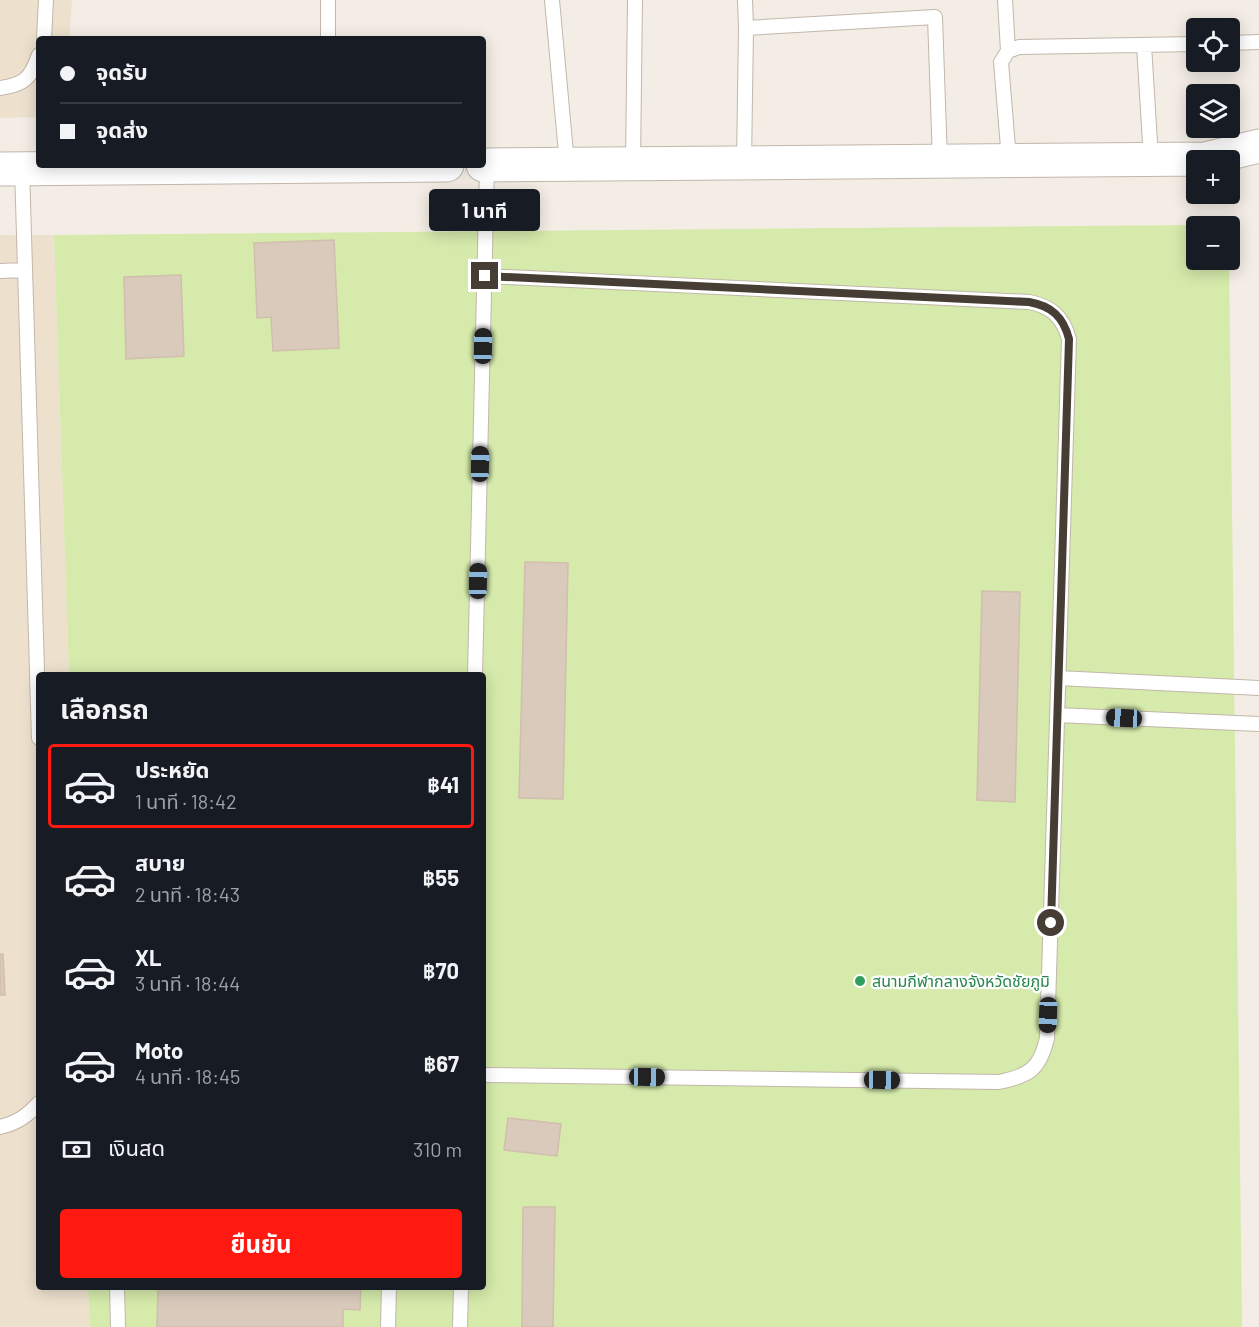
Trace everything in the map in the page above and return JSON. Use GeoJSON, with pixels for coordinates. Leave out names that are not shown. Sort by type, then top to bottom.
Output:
{"type":"FeatureCollection","features":[{"type":"Feature","properties":{"kind":"street"},"geometry":{"type":"LineString","coordinates":[[1240,153],[1259,146]]}},
{"type":"Feature","properties":{"kind":"street"},"geometry":{"type":"LineString","coordinates":[[486,165],[1186,160]]}},
{"type":"Feature","properties":{"kind":"street"},"geometry":{"type":"LineString","coordinates":[[1240,165],[1259,169]]}},
{"type":"Feature","properties":{"kind":"street"},"geometry":{"type":"LineString","coordinates":[[11,168],[36,168]]}},
{"type":"Feature","properties":{"kind":"lane"},"geometry":{"type":"LineString","coordinates":[[44,36],[46,0]]}},
{"type":"Feature","properties":{"kind":"lane"},"geometry":{"type":"LineString","coordinates":[[328,0],[328,36]]}},
{"type":"Feature","properties":{"kind":"lane"},"geometry":{"type":"LineString","coordinates":[[552,0],[567,164]]}},
{"type":"Feature","properties":{"kind":"lane"},"geometry":{"type":"LineString","coordinates":[[633,164],[635,0]]}},
{"type":"Feature","properties":{"kind":"lane"},"geometry":{"type":"LineString","coordinates":[[744,162],[747,28],[745,0]]}},
{"type":"Feature","properties":{"kind":"lane"},"geometry":{"type":"LineString","coordinates":[[1005,0],[1008,51],[1001,62],[1009,160]]}},
{"type":"Feature","properties":{"kind":"lane"},"geometry":{"type":"LineString","coordinates":[[747,28],[935,17],[940,161]]}},
{"type":"Feature","properties":{"kind":"lane"},"geometry":{"type":"LineString","coordinates":[[1240,43],[1259,42]]}},
{"type":"Feature","properties":{"kind":"lane"},"geometry":{"type":"LineString","coordinates":[[1008,51],[1019,47],[1186,44]]}},
{"type":"Feature","properties":{"kind":"lane"},"geometry":{"type":"LineString","coordinates":[[1144,45],[1151,159]]}},
{"type":"Feature","properties":{"kind":"lane"},"geometry":{"type":"LineString","coordinates":[[0,88],[18,86],[33,72],[36,64]]}},
{"type":"Feature","properties":{"kind":"lane"},"geometry":{"type":"LineString","coordinates":[[11,168],[25,270],[37,672]]}},
{"type":"Feature","properties":{"kind":"lane"},"geometry":{"type":"LineString","coordinates":[[475,672],[485,276],[485,168]]}},
{"type":"Feature","properties":{"kind":"lane"},"geometry":{"type":"LineString","coordinates":[[0,271],[25,270]]}},
{"type":"Feature","properties":{"kind":"lane"},"geometry":{"type":"LineString","coordinates":[[485,276],[1029,302],[1051,309],[1060,317],[1069,339],[1047,1038],[1037,1066],[1021,1077],[999,1082],[486,1075]]}},
{"type":"Feature","properties":{"kind":"lane"},"geometry":{"type":"LineString","coordinates":[[1058,678],[1259,688]]}},
{"type":"Feature","properties":{"kind":"lane"},"geometry":{"type":"LineString","coordinates":[[1057,715],[1259,724]]}},
{"type":"Feature","properties":{"kind":"lane"},"geometry":{"type":"LineString","coordinates":[[0,1127],[14,1124],[36,1106]]}},
{"type":"Feature","properties":{"kind":"lane"},"geometry":{"type":"LineString","coordinates":[[117,1290],[118,1327]]}},
{"type":"Feature","properties":{"kind":"lane"},"geometry":{"type":"LineString","coordinates":[[388,1327],[389,1290]]}},
{"type":"Feature","properties":{"kind":"lane"},"geometry":{"type":"LineString","coordinates":[[460,1327],[461,1290]]}},
{"type":"Feature","properties":{"kind":"shaded area"},"geometry":{"type":"Polygon","coordinates":[[[0,0],[72,0],[69,36],[36,36],[36,117],[0,118],[0,0]]]}},
{"type":"Feature","properties":{"kind":"shaded area"},"geometry":{"type":"Polygon","coordinates":[[[0,235],[54,235],[69,672],[36,672],[36,1290],[88,1290],[90,1327],[0,1327],[0,235]]]}},
{"type":"Feature","properties":{"kind":"green space","name":"สนามกีฬากลางจังหวัดชัยภูมิ"},"geometry":{"type":"Polygon","coordinates":[[[1186,225],[1186,270],[1229,270],[1242,1327],[90,1327],[88,1290],[486,1290],[486,672],[69,672],[54,235],[1186,225]]]}},
{"type":"Feature","properties":{"kind":"building"},"geometry":{"type":"Polygon","coordinates":[[[334,240],[339,348],[273,351],[271,317],[257,318],[254,243],[334,240]]]}},
{"type":"Feature","properties":{"kind":"building"},"geometry":{"type":"Polygon","coordinates":[[[181,275],[184,356],[126,359],[124,277],[181,275]]]}},
{"type":"Feature","properties":{"kind":"building"},"geometry":{"type":"Polygon","coordinates":[[[525,562],[568,563],[563,799],[519,798],[525,562]]]}},
{"type":"Feature","properties":{"kind":"building"},"geometry":{"type":"Polygon","coordinates":[[[982,591],[1020,592],[1015,802],[977,800],[982,591]]]}},
{"type":"Feature","properties":{"kind":"building"},"geometry":{"type":"Polygon","coordinates":[[[0,954],[3,954],[5,995],[0,995],[0,954]]]}},
{"type":"Feature","properties":{"kind":"building"},"geometry":{"type":"Polygon","coordinates":[[[508,1118],[561,1124],[557,1156],[504,1150],[508,1118]]]}},
{"type":"Feature","properties":{"kind":"building"},"geometry":{"type":"Polygon","coordinates":[[[523,1207],[555,1207],[553,1327],[522,1327],[523,1207]]]}},
{"type":"Feature","properties":{"kind":"building"},"geometry":{"type":"Polygon","coordinates":[[[158,1290],[361,1290],[360,1310],[343,1309],[343,1327],[157,1327],[158,1290]]]}},
{"type":"Feature","properties":{"kind":"place","name":"สนามกีฬากลางจังหวัดชัยภูมิ"},"geometry":{"type":"Point","coordinates":[860,981]}},
{"type":"Feature","properties":{"kind":"route"},"geometry":{"type":"LineString","coordinates":[[485,276],[1029,302],[1051,309],[1060,317],[1069,339],[1051,923]]}}]}
